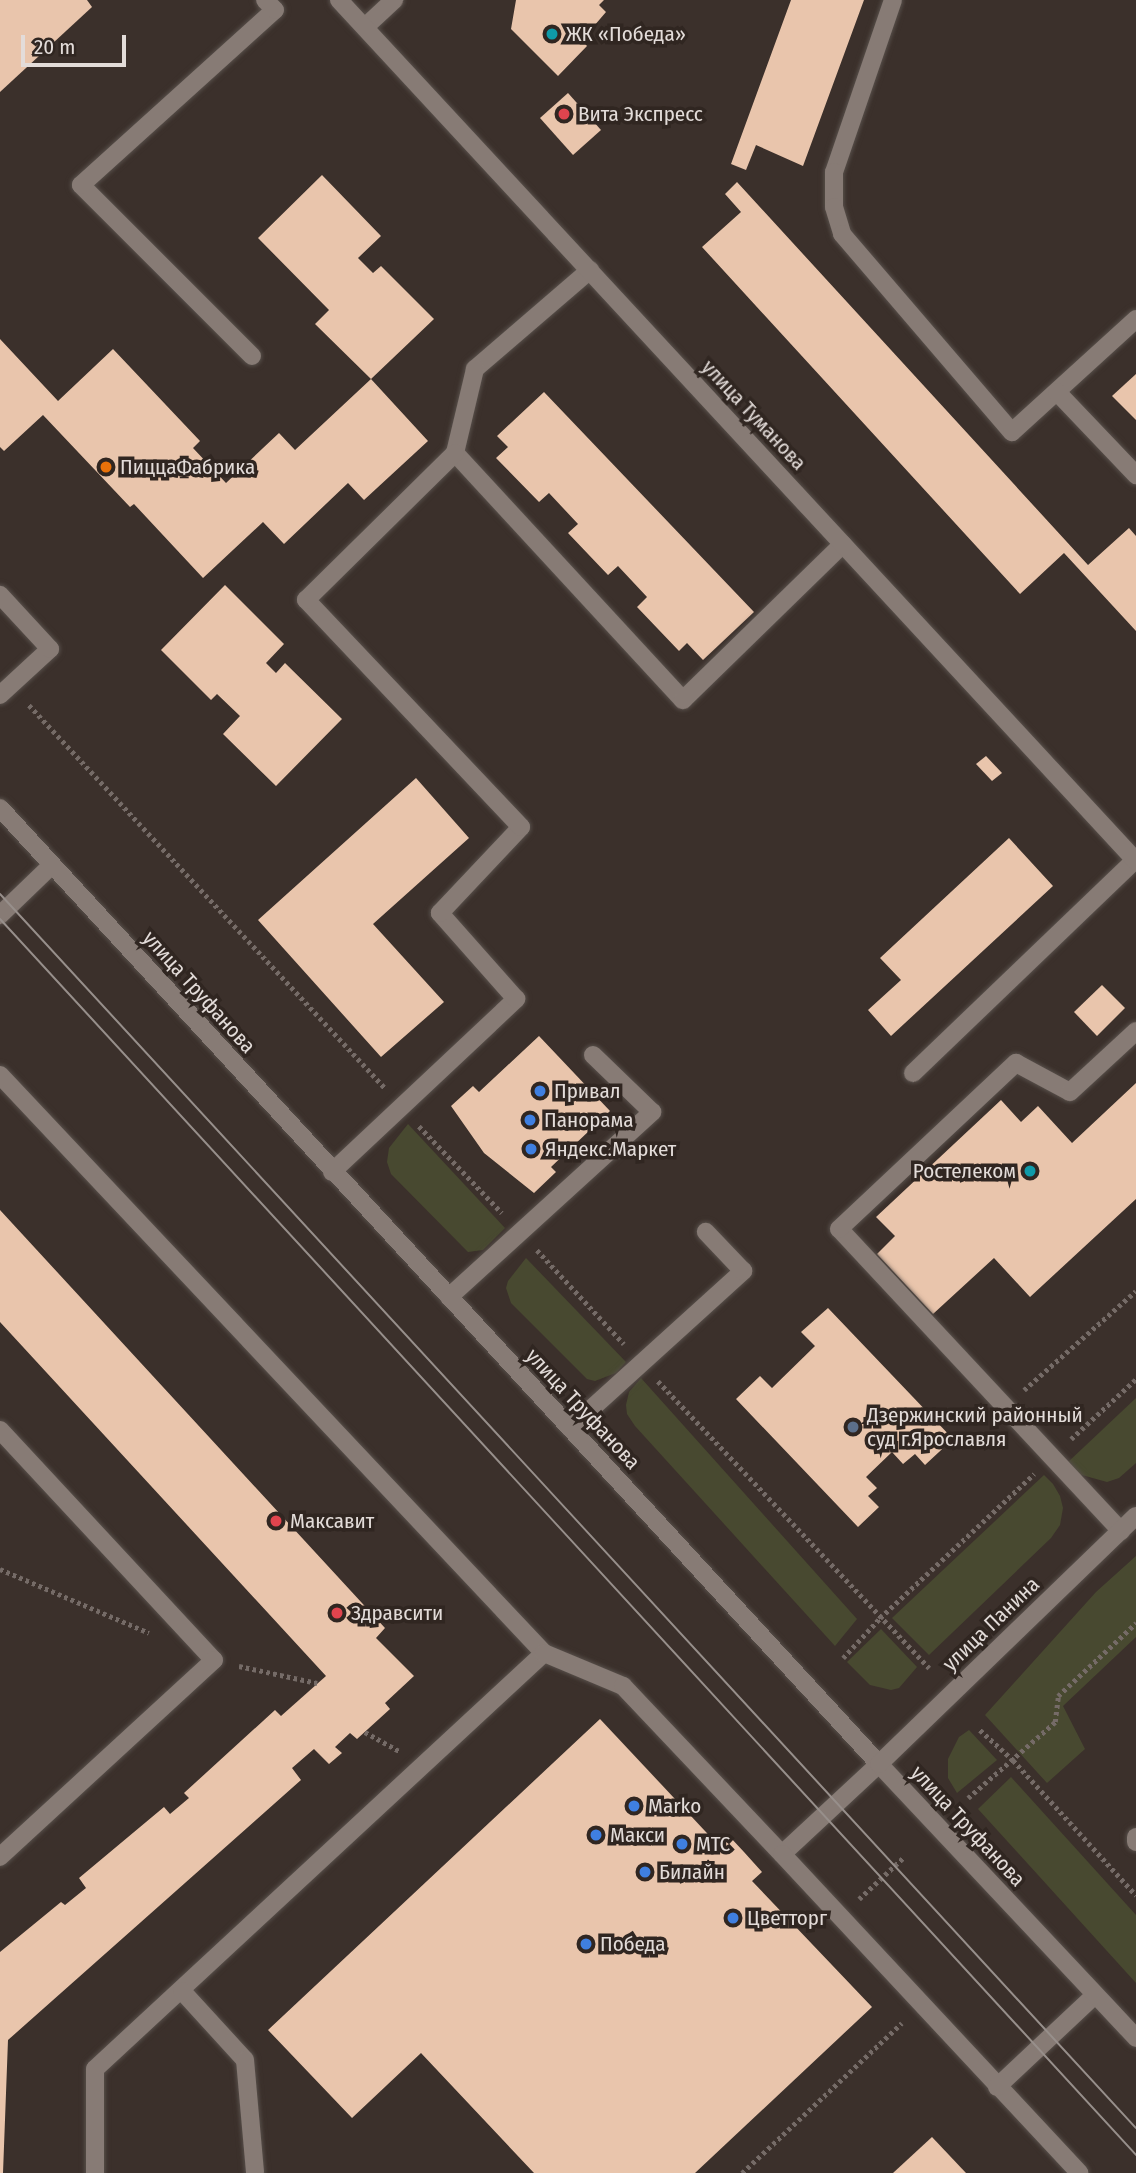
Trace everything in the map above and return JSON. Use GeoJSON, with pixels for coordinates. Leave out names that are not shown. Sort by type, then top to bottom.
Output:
{"type":"FeatureCollection","features":[{"type":"Feature","properties":{"kind":"street"},"geometry":{"type":"LineString","coordinates":[[252,356],[81,185],[275,10],[265,0]]}},
{"type":"Feature","properties":{"kind":"street","name":"улица Туманова"},"geometry":{"type":"LineString","coordinates":[[339,0],[1136,860]]}},
{"type":"Feature","properties":{"kind":"street"},"geometry":{"type":"LineString","coordinates":[[365,27],[394,0]]}},
{"type":"Feature","properties":{"kind":"street"},"geometry":{"type":"LineString","coordinates":[[893,0],[834,173],[834,207],[842,234],[1012,432],[1136,319]]}},
{"type":"Feature","properties":{"kind":"street"},"geometry":{"type":"LineString","coordinates":[[332,1172],[516,999],[440,913],[521,827],[306,600],[455,453],[475,369],[590,270]]}},
{"type":"Feature","properties":{"kind":"street"},"geometry":{"type":"LineString","coordinates":[[1058,391],[1136,475]]}},
{"type":"Feature","properties":{"kind":"street"},"geometry":{"type":"LineString","coordinates":[[455,453],[683,700],[843,544]]}},
{"type":"Feature","properties":{"kind":"street"},"geometry":{"type":"LineString","coordinates":[[1,595],[50,649],[6,690]]}},
{"type":"Feature","properties":{"kind":"street","name":"улица Труфанова"},"geometry":{"type":"LineString","coordinates":[[0,808],[878,1764],[1136,2038]]}},
{"type":"Feature","properties":{"kind":"street"},"geometry":{"type":"LineString","coordinates":[[913,1073],[1136,860]]}},
{"type":"Feature","properties":{"kind":"street"},"geometry":{"type":"LineString","coordinates":[[0,915],[52,865]]}},
{"type":"Feature","properties":{"kind":"street"},"geometry":{"type":"LineString","coordinates":[[1121,1531],[839,1229],[1016,1063],[1070,1092],[1136,1031]]}},
{"type":"Feature","properties":{"kind":"street"},"geometry":{"type":"LineString","coordinates":[[449,1297],[652,1112],[593,1055]]}},
{"type":"Feature","properties":{"kind":"street"},"geometry":{"type":"LineString","coordinates":[[0,1075],[544,1653],[624,1686],[920,2006],[1079,2173]]}},
{"type":"Feature","properties":{"kind":"street"},"geometry":{"type":"LineString","coordinates":[[570,1429],[743,1270],[706,1232]]}},
{"type":"Feature","properties":{"kind":"street"},"geometry":{"type":"LineString","coordinates":[[0,1430],[214,1660],[0,1857]]}},
{"type":"Feature","properties":{"kind":"street","name":"улица Панина"},"geometry":{"type":"LineString","coordinates":[[782,1854],[1136,1516]]}},
{"type":"Feature","properties":{"kind":"street"},"geometry":{"type":"LineString","coordinates":[[95,2173],[95,2068],[182,1991],[544,1653]]}},
{"type":"Feature","properties":{"kind":"street"},"geometry":{"type":"LineString","coordinates":[[182,1991],[245,2060],[255,2173]]}},
{"type":"Feature","properties":{"kind":"street"},"geometry":{"type":"LineString","coordinates":[[997,2087],[1095,1995]]}},
{"type":"Feature","properties":{"kind":"path"},"geometry":{"type":"LineString","coordinates":[[6,690],[929,1668]]}},
{"type":"Feature","properties":{"kind":"path"},"geometry":{"type":"LineString","coordinates":[[1005,1407],[1136,1291]]}},
{"type":"Feature","properties":{"kind":"path"},"geometry":{"type":"LineString","coordinates":[[843,1658],[880,1618],[1136,1379]]}},
{"type":"Feature","properties":{"kind":"path"},"geometry":{"type":"LineString","coordinates":[[0,1569],[151,1633]]}},
{"type":"Feature","properties":{"kind":"path"},"geometry":{"type":"LineString","coordinates":[[968,1798],[1055,1722],[1058,1696],[1136,1623]]}},
{"type":"Feature","properties":{"kind":"path"},"geometry":{"type":"LineString","coordinates":[[214,1660],[317,1683]]}},
{"type":"Feature","properties":{"kind":"path"},"geometry":{"type":"LineString","coordinates":[[980,1730],[1013,1760],[1136,1895]]}},
{"type":"Feature","properties":{"kind":"path"},"geometry":{"type":"LineString","coordinates":[[365,1732],[424,1764]]}},
{"type":"Feature","properties":{"kind":"path"},"geometry":{"type":"LineString","coordinates":[[839,1916],[904,1857]]}},
{"type":"Feature","properties":{"kind":"path"},"geometry":{"type":"LineString","coordinates":[[742,2173],[920,2006]]}},
{"type":"Feature","properties":{"kind":"green space"},"geometry":{"type":"Polygon","coordinates":[[[408,1124],[505,1228],[483,1250],[468,1252],[391,1174],[387,1162],[389,1148],[408,1124]]]}},
{"type":"Feature","properties":{"kind":"green space"},"geometry":{"type":"Polygon","coordinates":[[[526,1258],[626,1362],[616,1373],[595,1381],[587,1379],[511,1303],[506,1288],[508,1281],[526,1258]]]}},
{"type":"Feature","properties":{"kind":"green space"},"geometry":{"type":"Polygon","coordinates":[[[641,1378],[857,1619],[835,1646],[635,1426],[627,1414],[626,1405],[629,1392],[641,1378]]]}},
{"type":"Feature","properties":{"kind":"green space"},"geometry":{"type":"Polygon","coordinates":[[[1136,1398],[1136,1463],[1119,1478],[1107,1482],[1078,1474],[1067,1463],[1136,1398]]]}},
{"type":"Feature","properties":{"kind":"green space"},"geometry":{"type":"Polygon","coordinates":[[[1044,1475],[1060,1496],[1063,1508],[1060,1525],[1051,1538],[929,1655],[892,1618],[1044,1475]]]}},
{"type":"Feature","properties":{"kind":"green space"},"geometry":{"type":"Polygon","coordinates":[[[1136,1556],[1136,1637],[1063,1706],[1085,1749],[1047,1783],[985,1715],[1096,1592],[1136,1556]]]}},
{"type":"Feature","properties":{"kind":"green space"},"geometry":{"type":"Polygon","coordinates":[[[881,1629],[917,1667],[899,1688],[891,1690],[870,1685],[847,1662],[881,1629]]]}},
{"type":"Feature","properties":{"kind":"green space"},"geometry":{"type":"Polygon","coordinates":[[[969,1730],[997,1760],[957,1793],[948,1778],[948,1759],[959,1737],[969,1730]]]}},
{"type":"Feature","properties":{"kind":"green space"},"geometry":{"type":"Polygon","coordinates":[[[1011,1777],[1136,1915],[1136,1983],[978,1809],[1011,1777]]]}},
{"type":"Feature","properties":{"kind":"building"},"geometry":{"type":"Polygon","coordinates":[[[0,0],[87,0],[92,7],[0,92],[0,0]]]}},
{"type":"Feature","properties":{"kind":"building","name":"ЖК «Победа»"},"geometry":{"type":"Polygon","coordinates":[[[516,0],[604,0],[599,5],[606,12],[582,40],[587,46],[558,76],[511,29],[516,0]]]}},
{"type":"Feature","properties":{"kind":"building"},"geometry":{"type":"Polygon","coordinates":[[[791,0],[864,0],[803,166],[756,145],[746,170],[731,164],[791,0]]]}},
{"type":"Feature","properties":{"kind":"building"},"geometry":{"type":"Polygon","coordinates":[[[568,93],[601,130],[573,155],[540,118],[568,93]]]}},
{"type":"Feature","properties":{"kind":"building"},"geometry":{"type":"Polygon","coordinates":[[[322,175],[381,236],[358,258],[373,273],[381,266],[434,319],[371,379],[315,324],[329,310],[258,238],[322,175]]]}},
{"type":"Feature","properties":{"kind":"building"},"geometry":{"type":"Polygon","coordinates":[[[737,182],[1088,565],[1129,528],[1136,536],[1136,631],[1064,553],[1020,594],[702,247],[741,212],[725,194],[737,182]]]}},
{"type":"Feature","properties":{"kind":"building"},"geometry":{"type":"Polygon","coordinates":[[[0,339],[58,401],[113,349],[200,441],[193,448],[226,483],[279,433],[295,450],[371,379],[428,441],[364,500],[348,483],[284,544],[263,522],[203,578],[134,504],[130,507],[43,415],[4,451],[0,447],[0,339]]]}},
{"type":"Feature","properties":{"kind":"building"},"geometry":{"type":"Polygon","coordinates":[[[1136,374],[1136,420],[1112,396],[1136,374]]]}},
{"type":"Feature","properties":{"kind":"building"},"geometry":{"type":"Polygon","coordinates":[[[544,392],[754,612],[703,660],[687,643],[679,651],[637,607],[647,597],[618,566],[608,575],[568,533],[578,524],[549,493],[539,502],[496,458],[508,447],[497,436],[544,392]]]}},
{"type":"Feature","properties":{"kind":"building"},"geometry":{"type":"Polygon","coordinates":[[[225,585],[284,644],[266,663],[276,673],[285,663],[342,719],[276,786],[223,734],[240,716],[217,694],[211,700],[161,650],[225,585]]]}},
{"type":"Feature","properties":{"kind":"building"},"geometry":{"type":"Polygon","coordinates":[[[986,756],[1002,773],[992,781],[976,764],[986,756]]]}},
{"type":"Feature","properties":{"kind":"building"},"geometry":{"type":"Polygon","coordinates":[[[416,778],[469,838],[373,924],[444,1002],[381,1057],[258,920],[416,778]]]}},
{"type":"Feature","properties":{"kind":"building"},"geometry":{"type":"Polygon","coordinates":[[[1009,838],[1053,886],[891,1036],[868,1010],[901,980],[880,958],[1009,838]]]}},
{"type":"Feature","properties":{"kind":"building"},"geometry":{"type":"Polygon","coordinates":[[[1102,985],[1125,1008],[1097,1036],[1074,1012],[1102,985]]]}},
{"type":"Feature","properties":{"kind":"building","name":"Панорама"},"geometry":{"type":"Polygon","coordinates":[[[539,1036],[610,1111],[551,1167],[556,1172],[534,1193],[484,1153],[451,1106],[473,1086],[479,1092],[539,1036]]]}},
{"type":"Feature","properties":{"kind":"building","name":"Ростелеком"},"geometry":{"type":"Polygon","coordinates":[[[1136,1083],[1136,1199],[1030,1297],[994,1258],[933,1314],[877,1254],[895,1236],[876,1217],[1001,1100],[1021,1122],[1038,1106],[1072,1143],[1136,1083]]]}},
{"type":"Feature","properties":{"kind":"building"},"geometry":{"type":"Polygon","coordinates":[[[0,1210],[385,1628],[376,1638],[414,1676],[385,1703],[390,1709],[357,1739],[350,1733],[335,1747],[342,1753],[329,1764],[314,1749],[292,1768],[301,1780],[8,2040],[3,2173],[0,2173],[0,1952],[61,1902],[65,1905],[86,1888],[79,1878],[164,1807],[170,1814],[189,1798],[184,1793],[275,1710],[281,1716],[326,1676],[0,1322],[0,1210]]]}},
{"type":"Feature","properties":{"kind":"building","name":"Дзержинский районный суд г.Ярославля"},"geometry":{"type":"Polygon","coordinates":[[[828,1308],[953,1439],[925,1465],[915,1454],[903,1464],[892,1452],[866,1477],[877,1488],[868,1496],[879,1507],[858,1527],[736,1399],[760,1376],[772,1388],[815,1346],[801,1332],[828,1308]]]}},
{"type":"Feature","properties":{"kind":"building","name":"Победа"},"geometry":{"type":"Polygon","coordinates":[[[600,1719],[720,1847],[730,1837],[762,1872],[752,1881],[872,2007],[695,2173],[534,2173],[421,2053],[352,2118],[268,2030],[600,1719]]]}},
{"type":"Feature","properties":{"kind":"building"},"geometry":{"type":"Polygon","coordinates":[[[932,2137],[966,2173],[893,2173],[932,2137]]]}},
{"type":"Feature","properties":{"kind":"tram line"},"geometry":{"type":"LineString","coordinates":[[0,894],[1136,2128]]}},
{"type":"Feature","properties":{"kind":"tram line"},"geometry":{"type":"LineString","coordinates":[[0,919],[1136,2155]]}},
{"type":"Feature","properties":{"kind":"place","name":"ЖК «Победа»"},"geometry":{"type":"Point","coordinates":[552,34]}},
{"type":"Feature","properties":{"kind":"place","name":"Вита Экспресс"},"geometry":{"type":"Point","coordinates":[564,114]}},
{"type":"Feature","properties":{"kind":"place","name":"ПиццаФабрика"},"geometry":{"type":"Point","coordinates":[106,467]}},
{"type":"Feature","properties":{"kind":"place","name":"Привал"},"geometry":{"type":"Point","coordinates":[540,1091]}},
{"type":"Feature","properties":{"kind":"place","name":"Панорама"},"geometry":{"type":"Point","coordinates":[530,1120]}},
{"type":"Feature","properties":{"kind":"place","name":"Яндекс.Маркет"},"geometry":{"type":"Point","coordinates":[531,1149]}},
{"type":"Feature","properties":{"kind":"place","name":"Ростелеком"},"geometry":{"type":"Point","coordinates":[1030,1171]}},
{"type":"Feature","properties":{"kind":"place","name":"Дзержинский районный суд г.Ярославля"},"geometry":{"type":"Point","coordinates":[853,1427]}},
{"type":"Feature","properties":{"kind":"place","name":"Максавит"},"geometry":{"type":"Point","coordinates":[276,1521]}},
{"type":"Feature","properties":{"kind":"place","name":"Здравсити"},"geometry":{"type":"Point","coordinates":[337,1613]}},
{"type":"Feature","properties":{"kind":"place","name":"Marko"},"geometry":{"type":"Point","coordinates":[634,1806]}},
{"type":"Feature","properties":{"kind":"place","name":"Макси"},"geometry":{"type":"Point","coordinates":[596,1835]}},
{"type":"Feature","properties":{"kind":"place","name":"МТС"},"geometry":{"type":"Point","coordinates":[682,1844]}},
{"type":"Feature","properties":{"kind":"place","name":"Билайн"},"geometry":{"type":"Point","coordinates":[645,1872]}},
{"type":"Feature","properties":{"kind":"place","name":"Цветторг"},"geometry":{"type":"Point","coordinates":[733,1918]}},
{"type":"Feature","properties":{"kind":"place","name":"Победа"},"geometry":{"type":"Point","coordinates":[586,1944]}}]}
